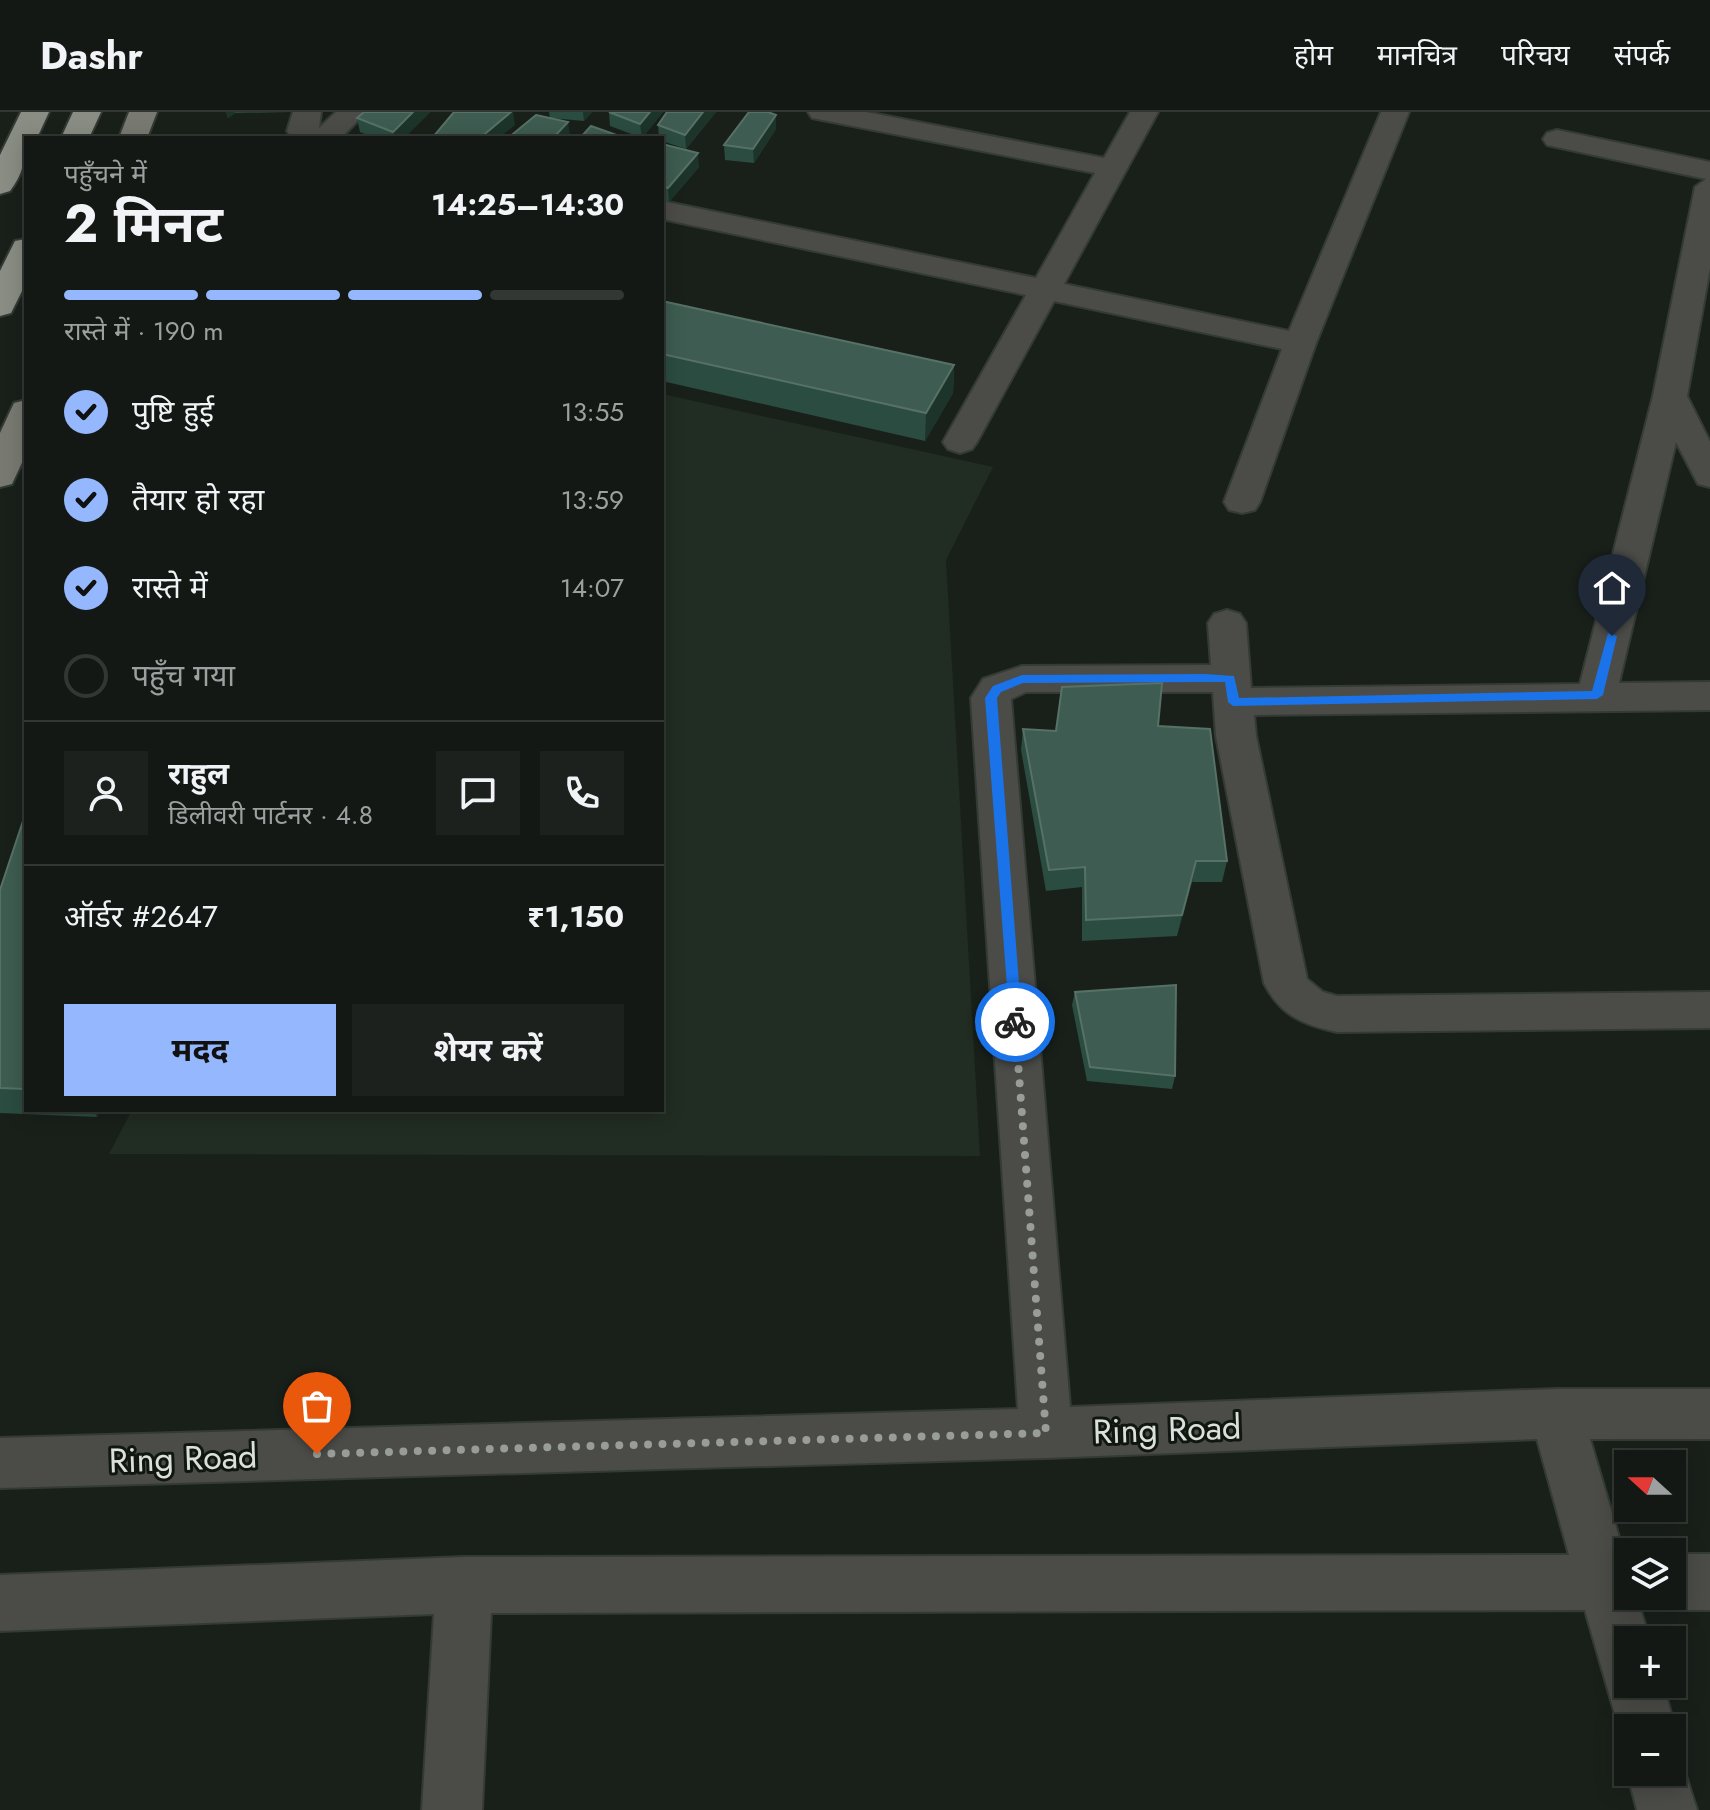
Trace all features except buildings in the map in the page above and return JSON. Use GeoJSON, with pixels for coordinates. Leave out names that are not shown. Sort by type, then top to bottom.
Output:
{"type":"FeatureCollection","features":[{"type":"Feature","properties":{"kind":"highway"},"geometry":{"type":"LineString","coordinates":[[0,185],[35,112]]}},
{"type":"Feature","properties":{"kind":"highway"},"geometry":{"type":"LineString","coordinates":[[76,136],[87,112]]}},
{"type":"Feature","properties":{"kind":"highway"},"geometry":{"type":"LineString","coordinates":[[0,306],[24,252]]}},
{"type":"Feature","properties":{"kind":"main road"},"geometry":{"type":"LineString","coordinates":[[134,136],[143,112]]}},
{"type":"Feature","properties":{"kind":"main road"},"geometry":{"type":"LineString","coordinates":[[0,476],[24,415]]}},
{"type":"Feature","properties":{"kind":"street"},"geometry":{"type":"LineString","coordinates":[[312,132],[352,112]]}},
{"type":"Feature","properties":{"kind":"street"},"geometry":{"type":"LineString","coordinates":[[822,112],[1112,168]]}},
{"type":"Feature","properties":{"kind":"street"},"geometry":{"type":"LineString","coordinates":[[960,442],[1144,112]]}},
{"type":"Feature","properties":{"kind":"street"},"geometry":{"type":"LineString","coordinates":[[1242,502],[1300,343],[1395,112]]}},
{"type":"Feature","properties":{"kind":"street"},"geometry":{"type":"LineString","coordinates":[[1557,139],[1710,171]]}},
{"type":"Feature","properties":{"kind":"street"},"geometry":{"type":"LineString","coordinates":[[1597,695],[1672,384],[1710,187]]}},
{"type":"Feature","properties":{"kind":"street"},"geometry":{"type":"LineString","coordinates":[[664,210],[1300,343]]}},
{"type":"Feature","properties":{"kind":"street"},"geometry":{"type":"LineString","coordinates":[[1672,384],[1710,372]]}},
{"type":"Feature","properties":{"kind":"street"},"geometry":{"type":"LineString","coordinates":[[1672,384],[1710,476]]}},
{"type":"Feature","properties":{"kind":"street"},"geometry":{"type":"LineString","coordinates":[[1227,623],[1236,736],[1286,983],[1295,998],[1312,1009],[1337,1014],[1710,1010]]}},
{"type":"Feature","properties":{"kind":"street"},"geometry":{"type":"LineString","coordinates":[[1046,1433],[991,698],[997,689],[1022,679],[1232,690],[1710,696]]}},
{"type":"Feature","properties":{"kind":"street"},"geometry":{"type":"LineString","coordinates":[[1556,1414],[1614,1574]]}},
{"type":"Feature","properties":{"kind":"street","name":"Ring Road"},"geometry":{"type":"LineString","coordinates":[[0,1463],[1046,1433],[1556,1414],[1710,1414]]}},
{"type":"Feature","properties":{"kind":"street"},"geometry":{"type":"LineString","coordinates":[[0,1603],[464,1585],[1614,1582]]}},
{"type":"Feature","properties":{"kind":"street"},"geometry":{"type":"LineString","coordinates":[[1686,1582],[1710,1582]]}},
{"type":"Feature","properties":{"kind":"street"},"geometry":{"type":"LineString","coordinates":[[452,1810],[464,1585]]}},
{"type":"Feature","properties":{"kind":"street"},"geometry":{"type":"LineString","coordinates":[[1661,1786],[1667,1810]]}},
{"type":"Feature","properties":{"kind":"shaded area"},"geometry":{"type":"Polygon","coordinates":[[[664,394],[993,467],[946,560],[980,1156],[109,1154],[131,1112],[664,1112],[664,394]]]}},
{"type":"Feature","properties":{"kind":"way so far"},"geometry":{"type":"LineString","coordinates":[[317,1454],[1046,1433],[1015,1022]]}},
{"type":"Feature","properties":{"kind":"route"},"geometry":{"type":"LineString","coordinates":[[1015,1022],[991,698],[997,689],[1022,679],[1230,678],[1233,702],[1597,695],[1612,636]]}}]}
